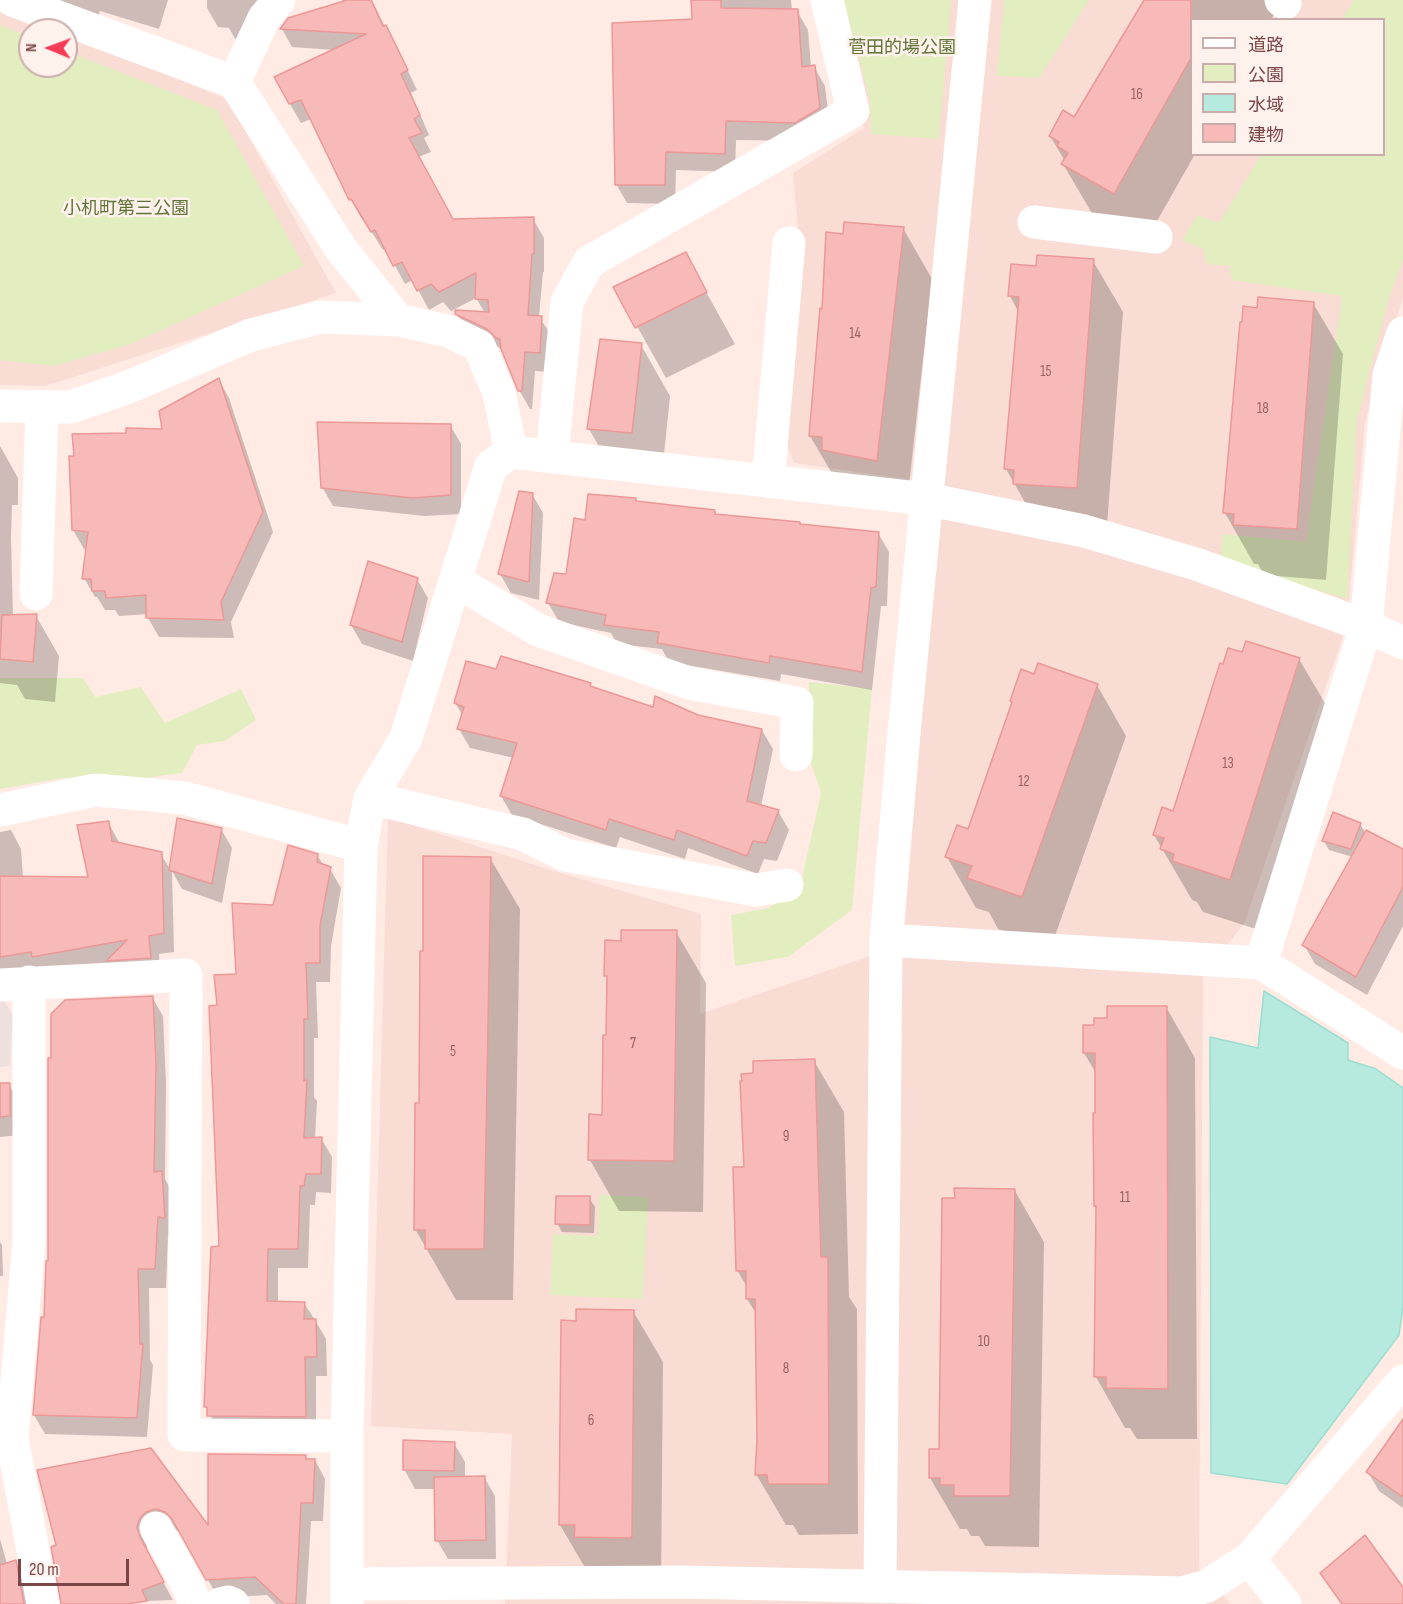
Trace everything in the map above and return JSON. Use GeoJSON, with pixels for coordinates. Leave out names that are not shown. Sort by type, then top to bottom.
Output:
{"type":"FeatureCollection","features":[{"type":"Feature","properties":{"kind":"street"},"geometry":{"type":"LineString","coordinates":[[12,0],[234,82],[341,249],[398,320]]}},
{"type":"Feature","properties":{"kind":"street"},"geometry":{"type":"LineString","coordinates":[[234,82],[264,18],[279,0]]}},
{"type":"Feature","properties":{"kind":"street"},"geometry":{"type":"LineString","coordinates":[[552,456],[567,302],[589,262],[853,111],[827,0]]}},
{"type":"Feature","properties":{"kind":"street"},"geometry":{"type":"LineString","coordinates":[[880,1586],[886,940],[975,0]]}},
{"type":"Feature","properties":{"kind":"street"},"geometry":{"type":"LineString","coordinates":[[1034,222],[1156,237]]}},
{"type":"Feature","properties":{"kind":"street"},"geometry":{"type":"LineString","coordinates":[[768,481],[789,243]]}},
{"type":"Feature","properties":{"kind":"street"},"geometry":{"type":"LineString","coordinates":[[0,406],[70,407],[126,388],[251,335],[321,317],[398,320],[448,331],[479,346],[499,393],[511,452]]}},
{"type":"Feature","properties":{"kind":"street"},"geometry":{"type":"LineString","coordinates":[[1261,963],[1366,626],[1389,375],[1403,333]]}},
{"type":"Feature","properties":{"kind":"street"},"geometry":{"type":"LineString","coordinates":[[36,594],[42,408]]}},
{"type":"Feature","properties":{"kind":"street"},"geometry":{"type":"LineString","coordinates":[[1403,643],[1366,626],[1196,564],[1084,531],[926,499],[511,452],[491,466],[406,738],[370,798],[361,846],[347,1436],[347,1594],[579,1593],[880,1586],[1182,1593],[1207,1586],[1249,1559],[1403,1381]]}},
{"type":"Feature","properties":{"kind":"street"},"geometry":{"type":"LineString","coordinates":[[456,581],[538,630],[688,683],[797,703],[796,755]]}},
{"type":"Feature","properties":{"kind":"street"},"geometry":{"type":"LineString","coordinates":[[0,810],[95,790],[185,798],[361,846]]}},
{"type":"Feature","properties":{"kind":"street"},"geometry":{"type":"LineString","coordinates":[[370,798],[523,834],[565,855],[756,890],[787,885]]}},
{"type":"Feature","properties":{"kind":"street"},"geometry":{"type":"LineString","coordinates":[[886,940],[1261,963],[1403,1053]]}},
{"type":"Feature","properties":{"kind":"street"},"geometry":{"type":"LineString","coordinates":[[43,1604],[6,1439],[29,1242],[15,984],[186,975],[183,1435],[347,1436]]}},
{"type":"Feature","properties":{"kind":"street"},"geometry":{"type":"LineString","coordinates":[[156,1528],[188,1586],[195,1604]]}},
{"type":"Feature","properties":{"kind":"street"},"geometry":{"type":"LineString","coordinates":[[1249,1559],[1286,1604]]}},
{"type":"Feature","properties":{"kind":"street"},"geometry":{"type":"LineString","coordinates":[[220,1604],[228,1602],[233,1604]]}},
{"type":"Feature","properties":{"kind":"shaded area"},"geometry":{"type":"Polygon","coordinates":[[[836,0],[1403,0],[1403,298],[1365,422],[1347,625],[1244,924],[1203,976],[1199,1569],[1231,1604],[505,1604],[512,1434],[371,1426],[388,817],[544,868],[701,914],[700,1014],[903,945],[941,484],[794,463],[787,444],[799,240],[793,173],[864,128],[836,0]]]}},
{"type":"Feature","properties":{"kind":"shaded area","name":"小机町第三公園"},"geometry":{"type":"Polygon","coordinates":[[[0,6],[29,18],[18,18],[18,78],[78,78],[78,38],[228,100],[336,293],[45,386],[0,385],[0,6]]]}},
{"type":"Feature","properties":{"kind":"shaded area"},"geometry":{"type":"Polygon","coordinates":[[[0,1001],[4,1001],[13,1015],[10,1066],[0,1067],[0,1001]]]}},
{"type":"Feature","properties":{"kind":"green space","name":"菅田的場公園"},"geometry":{"type":"Polygon","coordinates":[[[844,0],[951,0],[939,139],[871,134],[870,101],[844,0]]]}},
{"type":"Feature","properties":{"kind":"green space"},"geometry":{"type":"Polygon","coordinates":[[[1004,0],[1089,0],[1039,78],[997,76],[1004,0]]]}},
{"type":"Feature","properties":{"kind":"green space"},"geometry":{"type":"Polygon","coordinates":[[[1354,0],[1403,0],[1403,259],[1387,304],[1357,420],[1347,599],[1220,561],[1223,534],[1306,542],[1342,296],[1232,280],[1229,266],[1207,264],[1203,248],[1182,241],[1197,215],[1219,223],[1260,156],[1385,156],[1385,18],[1343,18],[1354,0]]]}},
{"type":"Feature","properties":{"kind":"green space","name":"小机町第三公園"},"geometry":{"type":"Polygon","coordinates":[[[0,25],[18,32],[18,78],[78,78],[78,56],[217,110],[304,266],[128,345],[53,366],[0,360],[0,25]]]}},
{"type":"Feature","properties":{"kind":"green space"},"geometry":{"type":"Polygon","coordinates":[[[0,678],[83,678],[95,697],[141,687],[165,723],[241,689],[256,720],[225,741],[197,745],[182,773],[145,778],[63,778],[0,789],[0,678]]]}},
{"type":"Feature","properties":{"kind":"green space"},"geometry":{"type":"Polygon","coordinates":[[[809,682],[872,689],[852,910],[788,957],[735,966],[731,915],[769,908],[800,887],[821,793],[806,748],[809,682]]]}},
{"type":"Feature","properties":{"kind":"green space"},"geometry":{"type":"Polygon","coordinates":[[[599,1195],[648,1197],[643,1299],[550,1295],[553,1234],[598,1236],[599,1195]]]}},
{"type":"Feature","properties":{"kind":"water"},"geometry":{"type":"Polygon","coordinates":[[[1264,991],[1348,1043],[1348,1060],[1376,1069],[1403,1088],[1403,1307],[1399,1335],[1287,1484],[1211,1473],[1210,1037],[1258,1048],[1264,991]]]}},
{"type":"Feature","properties":{"kind":"building"},"geometry":{"type":"Polygon","coordinates":[[[347,0],[371,0],[408,70],[401,74],[420,115],[414,119],[422,133],[409,138],[453,219],[534,217],[534,254],[532,254],[528,315],[542,316],[540,353],[525,352],[522,391],[518,391],[501,349],[500,339],[487,329],[455,314],[455,310],[489,312],[488,300],[475,299],[476,273],[439,292],[431,284],[417,291],[402,262],[393,266],[375,230],[371,232],[351,199],[349,200],[301,100],[289,104],[274,77],[366,34],[280,29],[288,18],[347,0]]]}},
{"type":"Feature","properties":{"kind":"building"},"geometry":{"type":"Polygon","coordinates":[[[691,0],[721,0],[721,8],[798,9],[802,67],[815,65],[820,108],[795,123],[726,121],[725,154],[666,152],[665,185],[615,185],[612,23],[692,19],[691,0]]]}},
{"type":"Feature","properties":{"kind":"building"},"geometry":{"type":"Polygon","coordinates":[[[1144,0],[1191,0],[1190,60],[1114,194],[1061,164],[1068,153],[1057,146],[1059,142],[1049,136],[1063,110],[1074,117],[1144,0]]]}},
{"type":"Feature","properties":{"kind":"building"},"geometry":{"type":"Polygon","coordinates":[[[844,222],[904,227],[877,461],[822,450],[822,437],[809,436],[820,308],[822,309],[826,232],[843,234],[844,222]]]}},
{"type":"Feature","properties":{"kind":"building"},"geometry":{"type":"Polygon","coordinates":[[[686,252],[707,292],[635,328],[613,287],[686,252]]]}},
{"type":"Feature","properties":{"kind":"building"},"geometry":{"type":"Polygon","coordinates":[[[1037,255],[1094,259],[1077,488],[1013,484],[1014,470],[1004,469],[1019,297],[1008,296],[1011,264],[1036,266],[1037,255]]]}},
{"type":"Feature","properties":{"kind":"building"},"geometry":{"type":"Polygon","coordinates":[[[1258,297],[1314,302],[1297,529],[1233,525],[1234,514],[1223,513],[1240,322],[1242,322],[1243,306],[1257,308],[1258,297]]]}},
{"type":"Feature","properties":{"kind":"building"},"geometry":{"type":"Polygon","coordinates":[[[600,339],[642,343],[632,433],[587,429],[600,339]]]}},
{"type":"Feature","properties":{"kind":"building"},"geometry":{"type":"Polygon","coordinates":[[[219,378],[263,512],[221,602],[224,620],[146,618],[146,595],[106,598],[105,591],[92,591],[91,579],[82,579],[88,532],[72,530],[69,456],[74,456],[72,434],[126,433],[126,428],[162,429],[159,411],[219,378]]]}},
{"type":"Feature","properties":{"kind":"building"},"geometry":{"type":"Polygon","coordinates":[[[317,422],[451,424],[451,495],[413,498],[321,488],[317,422]]]}},
{"type":"Feature","properties":{"kind":"building"},"geometry":{"type":"Polygon","coordinates":[[[519,491],[533,493],[529,582],[498,574],[519,491]]]}},
{"type":"Feature","properties":{"kind":"building"},"geometry":{"type":"Polygon","coordinates":[[[588,494],[636,498],[636,501],[715,510],[715,514],[879,532],[876,587],[871,588],[862,672],[770,656],[769,663],[657,643],[659,632],[604,625],[606,615],[546,603],[554,573],[566,574],[574,518],[585,520],[588,494]]]}},
{"type":"Feature","properties":{"kind":"building"},"geometry":{"type":"Polygon","coordinates":[[[368,561],[418,578],[402,642],[350,625],[368,561]]]}},
{"type":"Feature","properties":{"kind":"building"},"geometry":{"type":"Polygon","coordinates":[[[37,614],[33,662],[0,659],[2,615],[37,614]]]}},
{"type":"Feature","properties":{"kind":"building"},"geometry":{"type":"Polygon","coordinates":[[[1246,641],[1300,658],[1230,880],[1172,861],[1174,854],[1160,849],[1164,838],[1153,835],[1162,807],[1173,811],[1220,663],[1223,664],[1228,648],[1242,652],[1246,641]]]}},
{"type":"Feature","properties":{"kind":"building"},"geometry":{"type":"Polygon","coordinates":[[[501,656],[591,683],[590,686],[653,707],[655,696],[698,715],[762,729],[747,801],[779,810],[766,843],[753,841],[747,856],[677,830],[674,840],[609,819],[606,830],[500,796],[517,743],[457,729],[464,707],[454,703],[466,661],[496,669],[501,656]]]}},
{"type":"Feature","properties":{"kind":"building"},"geometry":{"type":"Polygon","coordinates":[[[1038,663],[1098,684],[1022,897],[967,878],[972,866],[945,857],[957,825],[968,829],[1012,702],[1010,701],[1021,669],[1034,674],[1038,663]]]}},
{"type":"Feature","properties":{"kind":"building"},"geometry":{"type":"Polygon","coordinates":[[[1333,812],[1361,823],[1351,849],[1322,841],[1333,812]]]}},
{"type":"Feature","properties":{"kind":"building"},"geometry":{"type":"Polygon","coordinates":[[[177,818],[222,828],[212,884],[169,870],[177,818]]]}},
{"type":"Feature","properties":{"kind":"building"},"geometry":{"type":"Polygon","coordinates":[[[109,821],[112,841],[162,852],[164,933],[149,936],[151,958],[106,961],[127,940],[32,957],[31,952],[0,957],[0,876],[88,877],[77,825],[109,821]]]}},
{"type":"Feature","properties":{"kind":"building"},"geometry":{"type":"Polygon","coordinates":[[[1366,830],[1403,849],[1403,887],[1356,977],[1302,945],[1366,830]]]}},
{"type":"Feature","properties":{"kind":"building"},"geometry":{"type":"Polygon","coordinates":[[[288,845],[318,854],[317,862],[331,867],[320,926],[320,963],[306,963],[308,1019],[304,1019],[304,1081],[307,1080],[304,1138],[322,1137],[321,1174],[306,1174],[304,1186],[300,1186],[298,1249],[268,1249],[267,1301],[305,1302],[304,1319],[316,1319],[317,1357],[305,1357],[306,1417],[207,1416],[207,1407],[204,1407],[211,1247],[219,1246],[209,1006],[217,1005],[214,975],[236,974],[232,903],[273,905],[288,845]]]}},
{"type":"Feature","properties":{"kind":"building"},"geometry":{"type":"Polygon","coordinates":[[[423,856],[491,857],[484,1249],[425,1249],[425,1230],[414,1230],[415,1103],[419,1103],[420,951],[423,951],[423,856]]]}},
{"type":"Feature","properties":{"kind":"building"},"geometry":{"type":"Polygon","coordinates":[[[621,930],[677,930],[674,1161],[588,1160],[589,1114],[602,1115],[603,1035],[606,1035],[605,940],[621,941],[621,930]]]}},
{"type":"Feature","properties":{"kind":"building"},"geometry":{"type":"Polygon","coordinates":[[[153,996],[156,1064],[154,1172],[162,1171],[165,1218],[158,1217],[155,1269],[138,1269],[140,1344],[143,1344],[137,1418],[33,1415],[41,1317],[44,1317],[46,1261],[48,1260],[48,1058],[51,1058],[51,1014],[65,1000],[153,996]]]}},
{"type":"Feature","properties":{"kind":"building"},"geometry":{"type":"Polygon","coordinates":[[[1107,1006],[1167,1006],[1168,1389],[1106,1388],[1106,1377],[1094,1377],[1096,1206],[1094,1206],[1093,1113],[1095,1113],[1095,1053],[1083,1053],[1083,1025],[1094,1025],[1094,1018],[1107,1018],[1107,1006]]]}},
{"type":"Feature","properties":{"kind":"building"},"geometry":{"type":"Polygon","coordinates":[[[815,1059],[821,1257],[828,1257],[829,1484],[768,1484],[767,1475],[755,1475],[757,1439],[755,1299],[746,1299],[746,1271],[736,1271],[733,1167],[744,1167],[740,1081],[742,1081],[741,1074],[753,1073],[753,1061],[815,1059]]]}},
{"type":"Feature","properties":{"kind":"building"},"geometry":{"type":"Polygon","coordinates":[[[0,1083],[10,1083],[10,1116],[0,1117],[0,1083]]]}},
{"type":"Feature","properties":{"kind":"building"},"geometry":{"type":"Polygon","coordinates":[[[954,1188],[1015,1189],[1010,1496],[954,1496],[954,1485],[940,1485],[940,1478],[929,1478],[929,1449],[939,1449],[942,1198],[955,1198],[954,1188]]]}},
{"type":"Feature","properties":{"kind":"building"},"geometry":{"type":"Polygon","coordinates":[[[556,1196],[590,1196],[590,1225],[555,1224],[556,1196]]]}},
{"type":"Feature","properties":{"kind":"building"},"geometry":{"type":"Polygon","coordinates":[[[576,1309],[634,1310],[632,1538],[574,1537],[575,1525],[559,1525],[561,1320],[576,1321],[576,1309]]]}},
{"type":"Feature","properties":{"kind":"building"},"geometry":{"type":"Polygon","coordinates":[[[1403,1419],[1403,1497],[1366,1472],[1403,1419]]]}},
{"type":"Feature","properties":{"kind":"building"},"geometry":{"type":"Polygon","coordinates":[[[403,1440],[455,1442],[454,1471],[403,1470],[403,1440]]]}},
{"type":"Feature","properties":{"kind":"building"},"geometry":{"type":"Polygon","coordinates":[[[151,1448],[208,1525],[208,1454],[306,1455],[306,1459],[315,1459],[313,1503],[301,1503],[296,1604],[284,1604],[255,1577],[206,1580],[172,1519],[165,1512],[156,1509],[146,1512],[140,1518],[137,1527],[164,1582],[142,1590],[147,1601],[127,1604],[61,1604],[51,1547],[56,1545],[37,1470],[151,1448]]]}},
{"type":"Feature","properties":{"kind":"building"},"geometry":{"type":"Polygon","coordinates":[[[485,1476],[486,1540],[435,1541],[434,1477],[485,1476]]]}},
{"type":"Feature","properties":{"kind":"building"},"geometry":{"type":"Polygon","coordinates":[[[1365,1535],[1403,1587],[1403,1604],[1342,1604],[1320,1573],[1365,1535]]]}},
{"type":"Feature","properties":{"kind":"building"},"geometry":{"type":"Polygon","coordinates":[[[16,1560],[24,1604],[0,1604],[0,1565],[16,1560]]]}}]}
